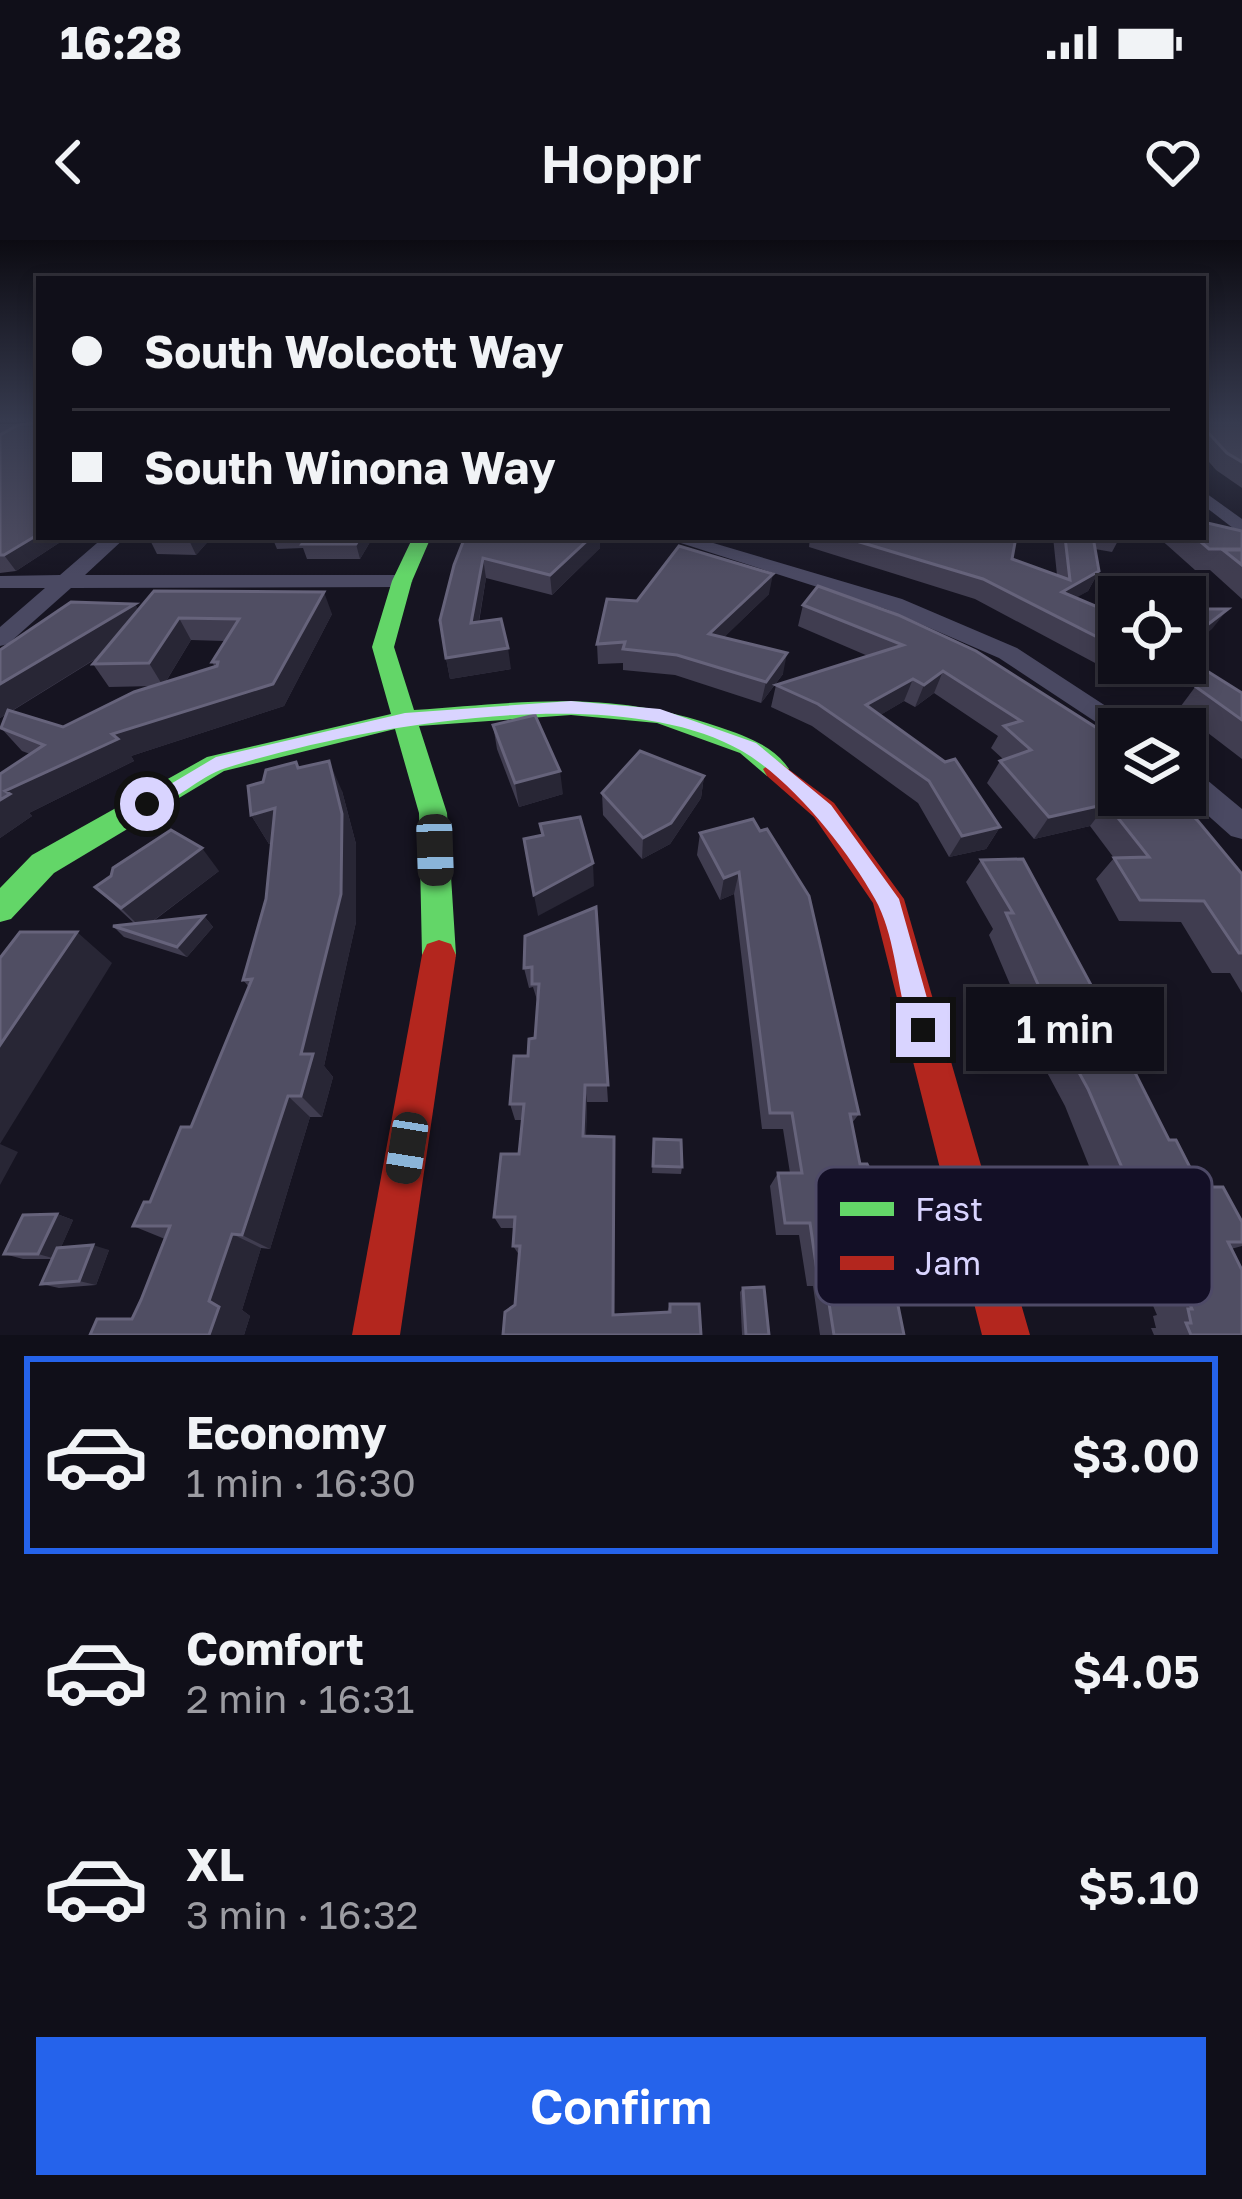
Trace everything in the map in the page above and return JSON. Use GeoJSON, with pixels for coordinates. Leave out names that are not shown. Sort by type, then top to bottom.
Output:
{"type":"FeatureCollection","features":[{"type":"Feature","properties":{"kind":"street"},"geometry":{"type":"LineString","coordinates":[[1206,498],[1238,523]]}},
{"type":"Feature","properties":{"kind":"street"},"geometry":{"type":"LineString","coordinates":[[1206,520],[1238,523]]}},
{"type":"Feature","properties":{"kind":"street"},"geometry":{"type":"LineString","coordinates":[[0,639],[113,540]]}},
{"type":"Feature","properties":{"kind":"street"},"geometry":{"type":"LineString","coordinates":[[376,1335],[439,962],[433,813],[383,646],[402,581],[421,540]]}},
{"type":"Feature","properties":{"kind":"street"},"geometry":{"type":"LineString","coordinates":[[683,540],[894,604],[1008,653],[1098,710]]}},
{"type":"Feature","properties":{"kind":"street"},"geometry":{"type":"LineString","coordinates":[[0,582],[402,581]]}},
{"type":"Feature","properties":{"kind":"street"},"geometry":{"type":"LineString","coordinates":[[0,909],[43,865],[216,764],[405,719],[571,707],[660,715],[749,747],[824,810],[888,899],[961,1167]]}},
{"type":"Feature","properties":{"kind":"street"},"geometry":{"type":"LineString","coordinates":[[1206,796],[1242,827]]}},
{"type":"Feature","properties":{"kind":"street"},"geometry":{"type":"LineString","coordinates":[[998,1305],[1006,1335]]}},
{"type":"Feature","properties":{"kind":"building"},"geometry":{"type":"Polygon","coordinates":[[[0,473],[36,473],[36,536],[0,555],[0,473]]]}},
{"type":"Feature","properties":{"kind":"building"},"geometry":{"type":"Polygon","coordinates":[[[1206,523],[1242,531],[1242,549],[1209,549],[1198,540],[1206,540],[1206,523]]]}},
{"type":"Feature","properties":{"kind":"building"},"geometry":{"type":"Polygon","coordinates":[[[305,540],[358,540],[356,544],[302,544],[305,540]]]}},
{"type":"Feature","properties":{"kind":"building"},"geometry":{"type":"Polygon","coordinates":[[[464,540],[588,540],[550,575],[483,558],[471,623],[501,619],[508,648],[446,658],[440,620],[464,540]]]}},
{"type":"Feature","properties":{"kind":"building"},"geometry":{"type":"Polygon","coordinates":[[[853,540],[1015,540],[1012,559],[1070,580],[1065,540],[1094,540],[1099,571],[1062,592],[1098,607],[1098,637],[983,579],[853,540]]]}},
{"type":"Feature","properties":{"kind":"building"},"geometry":{"type":"Polygon","coordinates":[[[679,546],[773,574],[709,634],[787,653],[766,682],[677,655],[623,649],[625,642],[597,644],[607,599],[637,601],[679,546]]]}},
{"type":"Feature","properties":{"kind":"building"},"geometry":{"type":"Polygon","coordinates":[[[1223,550],[1242,550],[1242,565],[1223,550]]]}},
{"type":"Feature","properties":{"kind":"building"},"geometry":{"type":"Polygon","coordinates":[[[818,586],[898,615],[976,651],[1098,729],[1098,806],[1049,817],[1000,761],[1031,750],[1004,726],[1021,721],[943,671],[924,685],[913,679],[866,705],[945,762],[955,759],[1000,827],[962,836],[929,781],[818,704],[776,685],[903,645],[803,605],[818,586]]]}},
{"type":"Feature","properties":{"kind":"building"},"geometry":{"type":"Polygon","coordinates":[[[154,591],[324,592],[273,684],[112,734],[118,739],[5,791],[10,794],[0,800],[0,774],[44,745],[1,728],[8,710],[63,727],[134,692],[217,666],[218,662],[212,662],[239,619],[179,618],[149,663],[93,664],[154,591]]]}},
{"type":"Feature","properties":{"kind":"building"},"geometry":{"type":"Polygon","coordinates":[[[71,602],[135,604],[0,684],[0,650],[71,602]]]}},
{"type":"Feature","properties":{"kind":"building"},"geometry":{"type":"Polygon","coordinates":[[[1206,609],[1228,609],[1206,626],[1206,609]]]}},
{"type":"Feature","properties":{"kind":"building"},"geometry":{"type":"Polygon","coordinates":[[[1206,672],[1242,693],[1242,720],[1196,687],[1206,684],[1206,672]]]}},
{"type":"Feature","properties":{"kind":"building"},"geometry":{"type":"Polygon","coordinates":[[[535,715],[560,771],[515,783],[493,725],[535,715]]]}},
{"type":"Feature","properties":{"kind":"building"},"geometry":{"type":"Polygon","coordinates":[[[640,751],[704,776],[671,823],[643,838],[602,793],[640,751]]]}},
{"type":"Feature","properties":{"kind":"building"},"geometry":{"type":"Polygon","coordinates":[[[329,761],[342,814],[341,894],[301,1054],[313,1054],[301,1096],[288,1096],[242,1235],[232,1234],[209,1301],[219,1307],[209,1335],[90,1335],[97,1319],[132,1319],[141,1300],[170,1226],[133,1226],[144,1202],[150,1202],[181,1127],[191,1127],[252,979],[243,980],[266,899],[275,808],[251,815],[248,786],[263,782],[266,770],[296,762],[298,768],[329,761]]]}},
{"type":"Feature","properties":{"kind":"building"},"geometry":{"type":"Polygon","coordinates":[[[1117,816],[1193,816],[1198,821],[1242,874],[1242,953],[1204,901],[1140,900],[1114,858],[1149,857],[1117,816]]]}},
{"type":"Feature","properties":{"kind":"building"},"geometry":{"type":"Polygon","coordinates":[[[580,817],[593,863],[534,895],[524,839],[543,835],[540,824],[580,817]]]}},
{"type":"Feature","properties":{"kind":"building"},"geometry":{"type":"Polygon","coordinates":[[[753,819],[760,831],[767,829],[809,896],[859,1114],[850,1114],[860,1164],[868,1167],[816,1167],[816,1264],[810,1223],[785,1223],[778,1173],[802,1173],[792,1113],[770,1113],[739,872],[724,878],[700,833],[753,819]]]}},
{"type":"Feature","properties":{"kind":"building"},"geometry":{"type":"Polygon","coordinates":[[[171,830],[202,848],[121,908],[95,887],[111,876],[113,868],[171,830]]]}},
{"type":"Feature","properties":{"kind":"building"},"geometry":{"type":"Polygon","coordinates":[[[1023,859],[1105,1011],[1127,1011],[1140,1035],[1116,1035],[1169,1140],[1176,1140],[1190,1167],[1122,1167],[1088,1089],[1065,1047],[1057,1047],[1040,1009],[1049,1009],[1006,913],[1013,913],[981,860],[1023,859]]]}},
{"type":"Feature","properties":{"kind":"building"},"geometry":{"type":"Polygon","coordinates":[[[596,907],[608,1085],[585,1085],[583,1136],[614,1137],[613,1315],[670,1312],[670,1304],[699,1304],[701,1335],[503,1335],[505,1312],[515,1305],[520,1246],[513,1246],[515,1217],[494,1217],[501,1154],[519,1154],[524,1104],[510,1104],[514,1056],[528,1056],[529,1039],[535,1038],[539,984],[532,984],[532,967],[524,968],[525,936],[596,907]]]}},
{"type":"Feature","properties":{"kind":"building"},"geometry":{"type":"Polygon","coordinates":[[[204,916],[177,947],[113,926],[204,916]]]}},
{"type":"Feature","properties":{"kind":"building"},"geometry":{"type":"Polygon","coordinates":[[[20,932],[77,932],[0,1045],[0,958],[20,932]]]}},
{"type":"Feature","properties":{"kind":"building"},"geometry":{"type":"Polygon","coordinates":[[[654,1139],[681,1140],[682,1167],[653,1166],[654,1139]]]}},
{"type":"Feature","properties":{"kind":"building"},"geometry":{"type":"Polygon","coordinates":[[[1212,1187],[1223,1187],[1242,1222],[1242,1242],[1228,1242],[1242,1270],[1242,1335],[1191,1335],[1186,1323],[1191,1323],[1188,1309],[1190,1305],[1212,1305],[1212,1187]]]}},
{"type":"Feature","properties":{"kind":"building"},"geometry":{"type":"Polygon","coordinates":[[[57,1214],[38,1254],[4,1254],[23,1215],[57,1214]]]}},
{"type":"Feature","properties":{"kind":"building"},"geometry":{"type":"Polygon","coordinates":[[[93,1245],[79,1281],[41,1284],[57,1248],[93,1245]]]}},
{"type":"Feature","properties":{"kind":"building"},"geometry":{"type":"Polygon","coordinates":[[[764,1287],[769,1335],[746,1335],[743,1288],[764,1287]]]}},
{"type":"Feature","properties":{"kind":"building"},"geometry":{"type":"Polygon","coordinates":[[[829,1305],[898,1305],[904,1335],[834,1335],[829,1305]]]}},
{"type":"Feature","properties":{"kind":"traffic: fast"},"geometry":{"type":"LineString","coordinates":[[421,540],[402,581],[383,647],[433,813],[439,955]]}},
{"type":"Feature","properties":{"kind":"traffic: fast"},"geometry":{"type":"LineString","coordinates":[[0,909],[43,864],[216,764],[405,719],[571,707],[660,715],[749,747],[776,769]]}},
{"type":"Feature","properties":{"kind":"traffic: jam"},"geometry":{"type":"LineString","coordinates":[[776,769],[824,810],[888,899],[961,1167]]}},
{"type":"Feature","properties":{"kind":"traffic: jam"},"geometry":{"type":"LineString","coordinates":[[376,1335],[439,955]]}},
{"type":"Feature","properties":{"kind":"traffic: jam"},"geometry":{"type":"LineString","coordinates":[[998,1305],[1006,1335]]}},
{"type":"Feature","properties":{"kind":"route"},"geometry":{"type":"LineString","coordinates":[[147,804],[216,764],[405,719],[571,707],[660,715],[749,747],[824,810],[888,899],[923,1030]]}}]}
